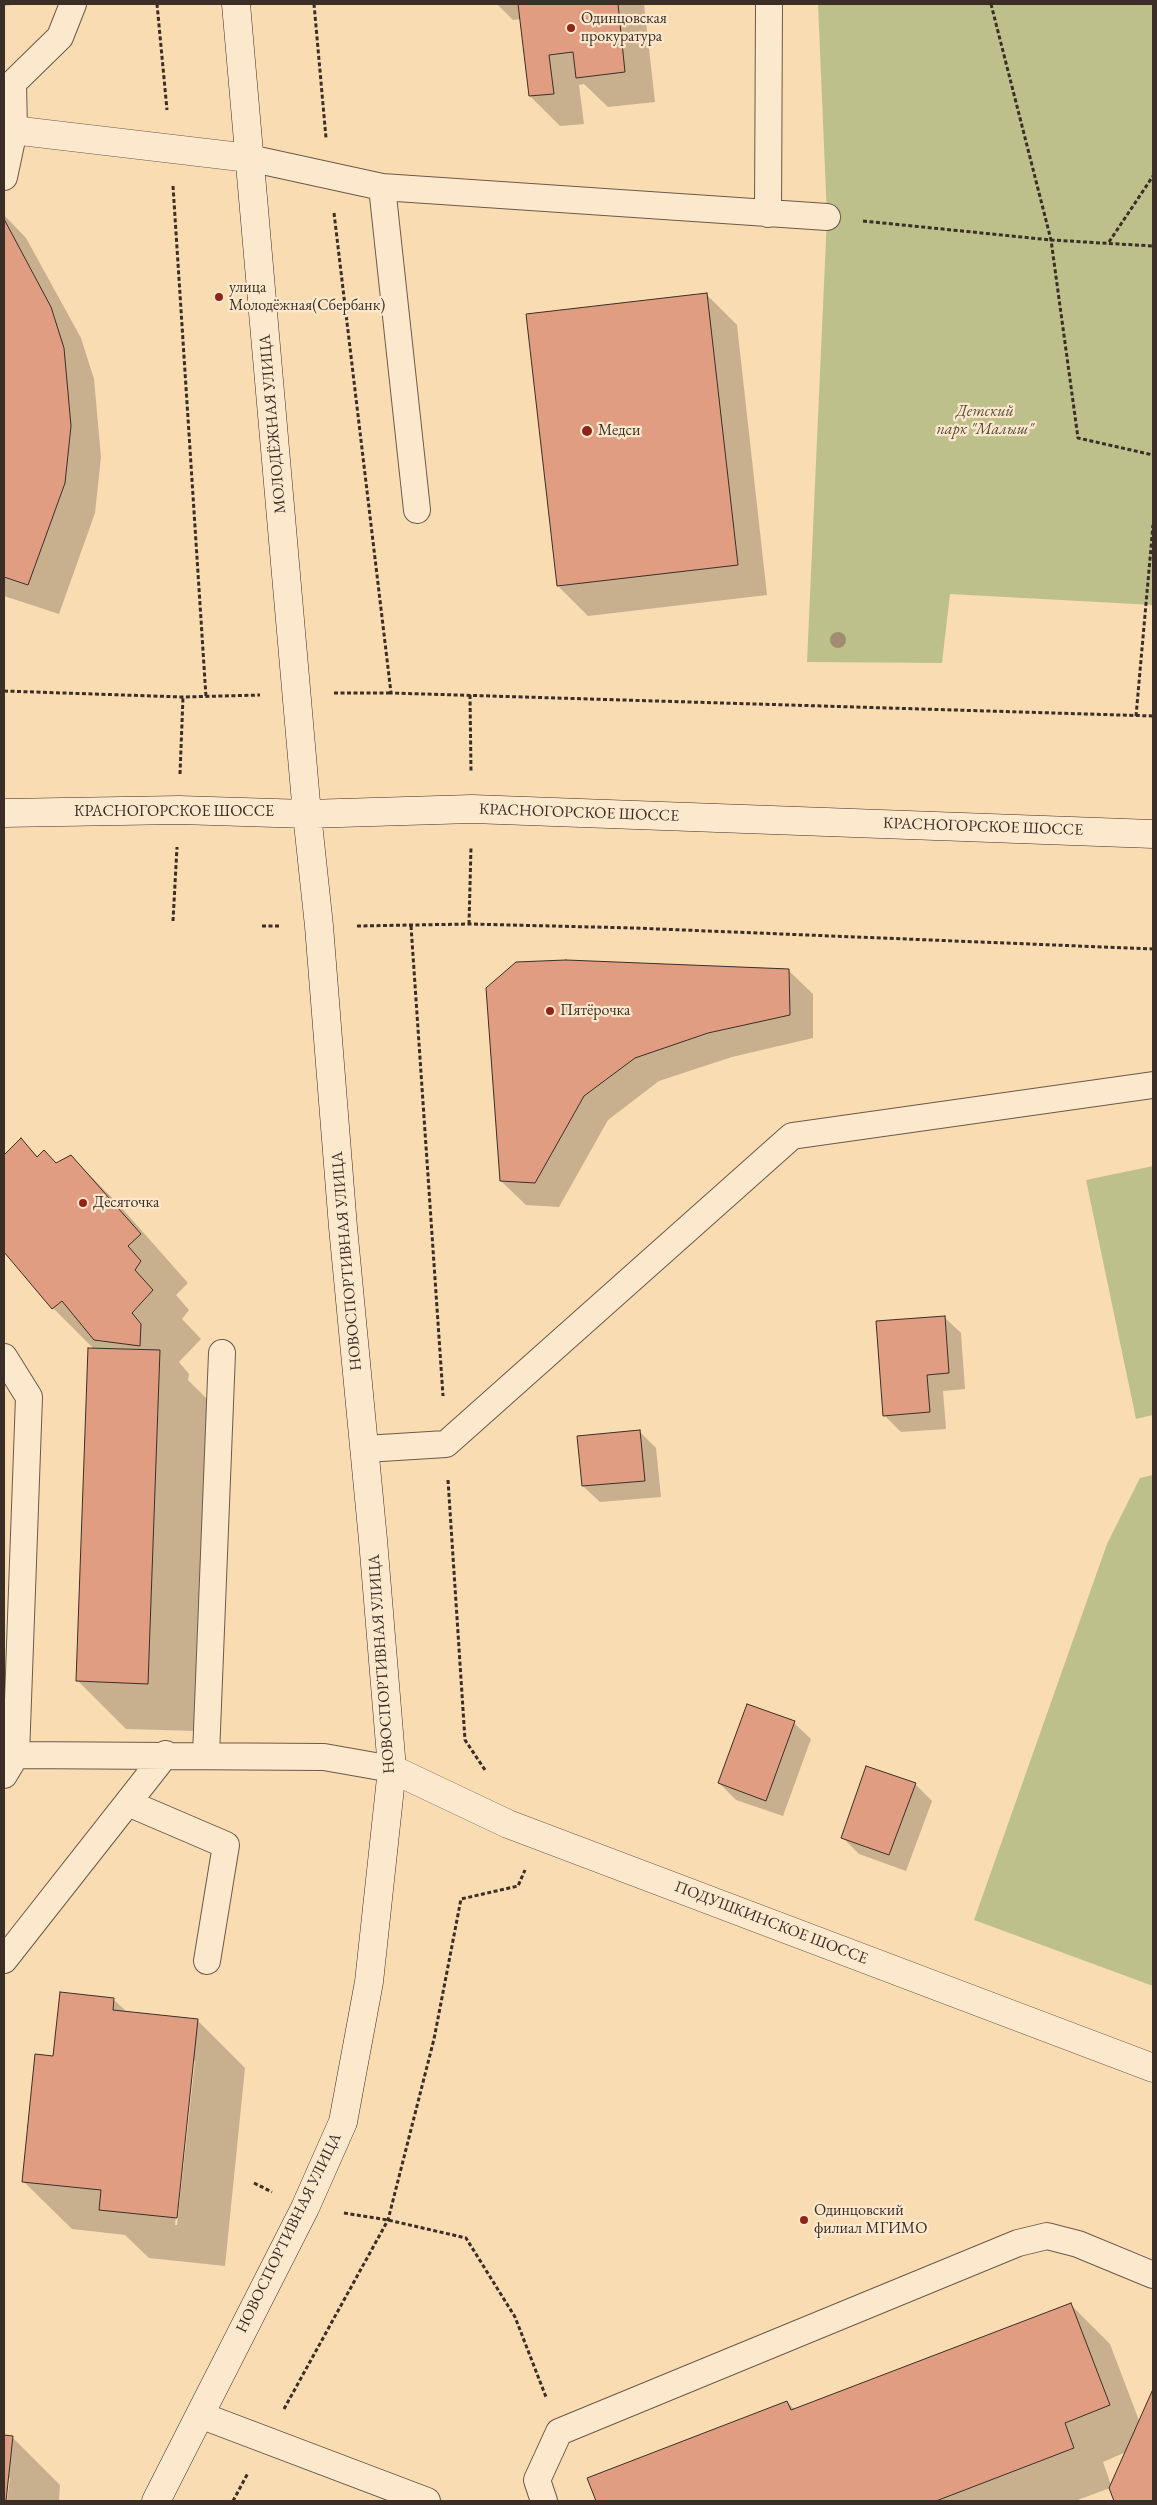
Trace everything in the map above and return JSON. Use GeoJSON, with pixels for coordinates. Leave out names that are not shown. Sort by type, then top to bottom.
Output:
{"type":"FeatureCollection","features":[{"type":"Feature","properties":{"kind":"main road","name":"МОЛОДЁЖНАЯ УЛИЦА"},"geometry":{"type":"LineString","coordinates":[[236,4],[307,814]]}},
{"type":"Feature","properties":{"kind":"main road"},"geometry":{"type":"LineString","coordinates":[[9,130],[250,158]]}},
{"type":"Feature","properties":{"kind":"main road","name":"КРАСНОГОРСКОЕ ШОССЕ"},"geometry":{"type":"LineString","coordinates":[[4,813],[179,810],[307,814],[472,809],[1153,834]]}},
{"type":"Feature","properties":{"kind":"main road","name":"НОВОСПОРТИВНАЯ УЛИЦА"},"geometry":{"type":"LineString","coordinates":[[156,2501],[305,2208],[343,2122],[369,1982],[392,1769],[343,1227],[319,926],[307,814]]}},
{"type":"Feature","properties":{"kind":"main road","name":"ПОДУШКИНСКОЕ ШОССЕ"},"geometry":{"type":"LineString","coordinates":[[392,1769],[508,1824],[1153,2068]]}},
{"type":"Feature","properties":{"kind":"lane"},"geometry":{"type":"LineString","coordinates":[[4,177],[13,83],[60,37],[73,4]]}},
{"type":"Feature","properties":{"kind":"lane"},"geometry":{"type":"LineString","coordinates":[[768,214],[769,4]]}},
{"type":"Feature","properties":{"kind":"lane"},"geometry":{"type":"LineString","coordinates":[[250,158],[382,188],[826,217]]}},
{"type":"Feature","properties":{"kind":"lane"},"geometry":{"type":"LineString","coordinates":[[382,188],[417,510]]}},
{"type":"Feature","properties":{"kind":"lane"},"geometry":{"type":"LineString","coordinates":[[364,1449],[446,1444],[792,1136],[1153,1086]]}},
{"type":"Feature","properties":{"kind":"lane"},"geometry":{"type":"LineString","coordinates":[[206,1755],[222,1353]]}},
{"type":"Feature","properties":{"kind":"lane"},"geometry":{"type":"LineString","coordinates":[[4,1357],[29,1397],[10,1765],[166,1754],[324,1757],[392,1769]]}},
{"type":"Feature","properties":{"kind":"lane"},"geometry":{"type":"LineString","coordinates":[[4,1960],[166,1754]]}},
{"type":"Feature","properties":{"kind":"lane"},"geometry":{"type":"LineString","coordinates":[[128,1803],[226,1845],[207,1961]]}},
{"type":"Feature","properties":{"kind":"lane"},"geometry":{"type":"LineString","coordinates":[[544,2501],[537,2480],[559,2432],[1018,2243],[1047,2236],[1078,2244],[1153,2275]]}},
{"type":"Feature","properties":{"kind":"lane"},"geometry":{"type":"LineString","coordinates":[[200,2414],[427,2501]]}},
{"type":"Feature","properties":{"kind":"path"},"geometry":{"type":"LineString","coordinates":[[4,690],[206,697],[171,148],[157,4]]}},
{"type":"Feature","properties":{"kind":"path"},"geometry":{"type":"LineString","coordinates":[[314,4],[329,175],[391,693],[1153,716]]}},
{"type":"Feature","properties":{"kind":"path"},"geometry":{"type":"LineString","coordinates":[[991,4],[1051,240],[1078,438],[1153,455]]}},
{"type":"Feature","properties":{"kind":"path"},"geometry":{"type":"LineString","coordinates":[[1109,242],[1153,176]]}},
{"type":"Feature","properties":{"kind":"path"},"geometry":{"type":"LineString","coordinates":[[826,217],[1051,240],[1153,246]]}},
{"type":"Feature","properties":{"kind":"path"},"geometry":{"type":"LineString","coordinates":[[1136,716],[1153,526]]}},
{"type":"Feature","properties":{"kind":"path"},"geometry":{"type":"LineString","coordinates":[[262,926],[498,924],[1153,949]]}},
{"type":"Feature","properties":{"kind":"path"},"geometry":{"type":"LineString","coordinates":[[254,2183],[305,2208],[388,2220],[466,2238],[515,2317],[559,2432]]}},
{"type":"Feature","properties":{"kind":"green space","name":"Детский парк \"Малыш\""},"geometry":{"type":"Polygon","coordinates":[[[818,4],[1153,4],[1153,605],[950,594],[942,663],[807,662],[827,217],[818,4]]]}},
{"type":"Feature","properties":{"kind":"green space"},"geometry":{"type":"Polygon","coordinates":[[[1153,1166],[1153,1415],[1136,1419],[1086,1180],[1153,1166]]]}},
{"type":"Feature","properties":{"kind":"green space"},"geometry":{"type":"Polygon","coordinates":[[[1153,1475],[1153,1986],[974,1920],[1107,1544],[1140,1478],[1153,1475]]]}},
{"type":"Feature","properties":{"kind":"building","name":"Одинцовская прокуратура"},"geometry":{"type":"Polygon","coordinates":[[[518,4],[618,4],[625,72],[576,78],[573,52],[549,55],[554,94],[529,96],[518,4]]]}},
{"type":"Feature","properties":{"kind":"building"},"geometry":{"type":"Polygon","coordinates":[[[4,219],[51,307],[64,348],[71,426],[65,483],[28,585],[4,577],[4,219]]]}},
{"type":"Feature","properties":{"kind":"building"},"geometry":{"type":"Polygon","coordinates":[[[707,293],[738,565],[557,586],[526,314],[707,293]]]}},
{"type":"Feature","properties":{"kind":"building"},"geometry":{"type":"Polygon","coordinates":[[[566,960],[789,969],[790,1015],[708,1033],[635,1058],[584,1096],[535,1183],[500,1181],[486,988],[516,962],[566,960]]]}},
{"type":"Feature","properties":{"kind":"building"},"geometry":{"type":"Polygon","coordinates":[[[21,1138],[37,1157],[44,1150],[56,1163],[71,1155],[141,1234],[128,1246],[141,1261],[135,1270],[153,1290],[132,1313],[141,1324],[140,1346],[94,1340],[62,1301],[52,1309],[4,1252],[4,1155],[21,1138]]]}},
{"type":"Feature","properties":{"kind":"building"},"geometry":{"type":"Polygon","coordinates":[[[945,1316],[949,1373],[927,1375],[930,1412],[883,1416],[876,1321],[945,1316]]]}},
{"type":"Feature","properties":{"kind":"building"},"geometry":{"type":"Polygon","coordinates":[[[88,1348],[160,1350],[148,1684],[76,1681],[88,1348]]]}},
{"type":"Feature","properties":{"kind":"building"},"geometry":{"type":"Polygon","coordinates":[[[640,1430],[645,1481],[582,1486],[577,1436],[640,1430]]]}},
{"type":"Feature","properties":{"kind":"building"},"geometry":{"type":"Polygon","coordinates":[[[747,1704],[795,1721],[766,1801],[718,1783],[747,1704]]]}},
{"type":"Feature","properties":{"kind":"building"},"geometry":{"type":"Polygon","coordinates":[[[866,1766],[916,1783],[889,1855],[841,1838],[866,1766]]]}},
{"type":"Feature","properties":{"kind":"building"},"geometry":{"type":"Polygon","coordinates":[[[60,1992],[114,1998],[113,2010],[198,2019],[177,2218],[99,2210],[101,2190],[22,2182],[35,2054],[53,2056],[60,1992]]]}},
{"type":"Feature","properties":{"kind":"building"},"geometry":{"type":"Polygon","coordinates":[[[1071,2303],[1110,2405],[1065,2423],[1074,2448],[936,2501],[596,2501],[587,2478],[787,2401],[791,2410],[1071,2303]]]}},
{"type":"Feature","properties":{"kind":"building"},"geometry":{"type":"Polygon","coordinates":[[[1153,2389],[1153,2501],[1114,2501],[1109,2488],[1153,2389]]]}},
{"type":"Feature","properties":{"kind":"building"},"geometry":{"type":"Polygon","coordinates":[[[4,2435],[13,2436],[6,2501],[4,2501],[4,2435]]]}},
{"type":"Feature","properties":{"kind":"place","name":"Одинцовская прокуратура"},"geometry":{"type":"Point","coordinates":[571,28]}},
{"type":"Feature","properties":{"kind":"place","name":"улица Молодёжная(Сбербанк)"},"geometry":{"type":"Point","coordinates":[219,297]}},
{"type":"Feature","properties":{"kind":"place","name":"Медси"},"geometry":{"type":"Point","coordinates":[587,431]}},
{"type":"Feature","properties":{"kind":"place","name":"Пятёрочка"},"geometry":{"type":"Point","coordinates":[550,1011]}},
{"type":"Feature","properties":{"kind":"place","name":"Десяточка"},"geometry":{"type":"Point","coordinates":[83,1203]}},
{"type":"Feature","properties":{"kind":"place","name":"Одинцовский филиал МГИМО"},"geometry":{"type":"Point","coordinates":[804,2220]}}]}
